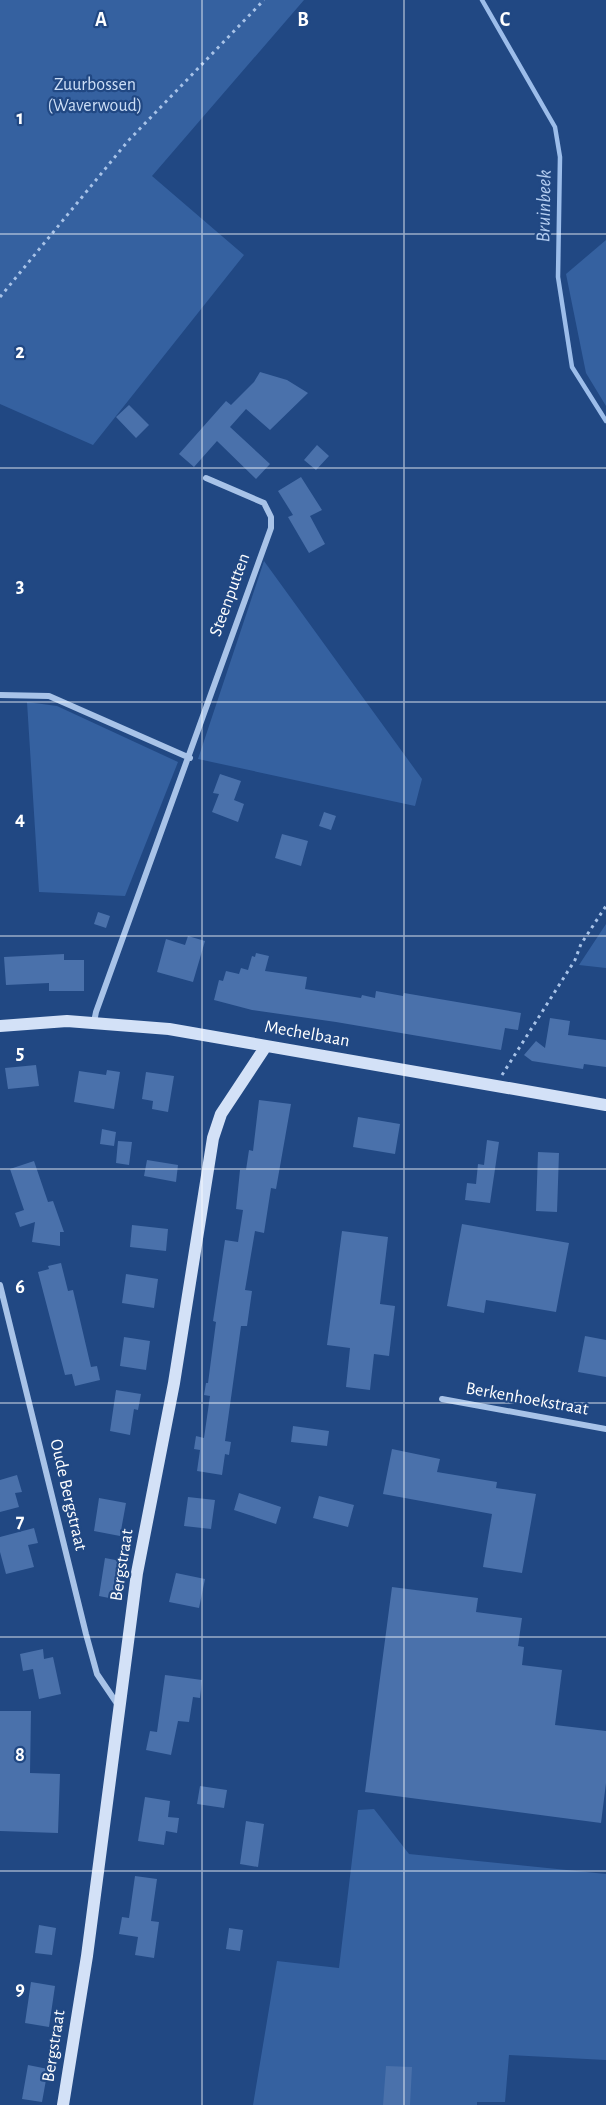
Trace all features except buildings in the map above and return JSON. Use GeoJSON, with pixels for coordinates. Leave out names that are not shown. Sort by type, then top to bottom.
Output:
{"type":"FeatureCollection","features":[{"type":"Feature","properties":{"kind":"street","name":"Steenputten"},"geometry":{"type":"LineString","coordinates":[[94,1022],[271,528],[271,517],[264,503],[206,478]]}},
{"type":"Feature","properties":{"kind":"street"},"geometry":{"type":"LineString","coordinates":[[0,695],[50,696],[190,758]]}},
{"type":"Feature","properties":{"kind":"street","name":"Mechelbaan"},"geometry":{"type":"LineString","coordinates":[[0,1026],[94,1022],[169,1029],[496,1084],[606,1105]]}},
{"type":"Feature","properties":{"kind":"street","name":"Bergstraat"},"geometry":{"type":"LineString","coordinates":[[63,2105],[87,1956],[137,1573],[174,1383],[213,1138],[221,1114],[266,1046]]}},
{"type":"Feature","properties":{"kind":"street","name":"Oude Bergstraat"},"geometry":{"type":"LineString","coordinates":[[0,1285],[97,1674],[120,1708]]}},
{"type":"Feature","properties":{"kind":"street","name":"Berkenhoekstraat"},"geometry":{"type":"LineString","coordinates":[[442,1399],[606,1429]]}},
{"type":"Feature","properties":{"kind":"path"},"geometry":{"type":"LineString","coordinates":[[0,297],[128,141],[264,0]]}},
{"type":"Feature","properties":{"kind":"path"},"geometry":{"type":"LineString","coordinates":[[496,1084],[575,960],[581,944],[606,906]]}},
{"type":"Feature","properties":{"kind":"green space","name":"Zuurbossen (Waverwoud)"},"geometry":{"type":"Polygon","coordinates":[[[0,0],[304,0],[152,176],[244,255],[93,445],[0,404],[0,0]]]}},
{"type":"Feature","properties":{"kind":"green space"},"geometry":{"type":"Polygon","coordinates":[[[606,240],[606,406],[586,373],[566,274],[606,240]]]}},
{"type":"Feature","properties":{"kind":"green space"},"geometry":{"type":"Polygon","coordinates":[[[264,561],[422,779],[415,806],[198,759],[264,561]]]}},
{"type":"Feature","properties":{"kind":"green space"},"geometry":{"type":"Polygon","coordinates":[[[27,702],[57,706],[178,762],[125,896],[39,892],[27,702]]]}},
{"type":"Feature","properties":{"kind":"green space"},"geometry":{"type":"Polygon","coordinates":[[[606,924],[606,968],[579,965],[606,924]]]}},
{"type":"Feature","properties":{"kind":"green space"},"geometry":{"type":"Polygon","coordinates":[[[374,1809],[409,1854],[606,1874],[606,2060],[509,2055],[505,2102],[477,2102],[477,2105],[253,2105],[277,1961],[339,1968],[358,1810],[374,1809]]]}},
{"type":"Feature","properties":{"kind":"waterway","name":"Bruinbeek"},"geometry":{"type":"LineString","coordinates":[[482,0],[555,127],[560,157],[558,277],[572,367],[606,421]]}}]}
